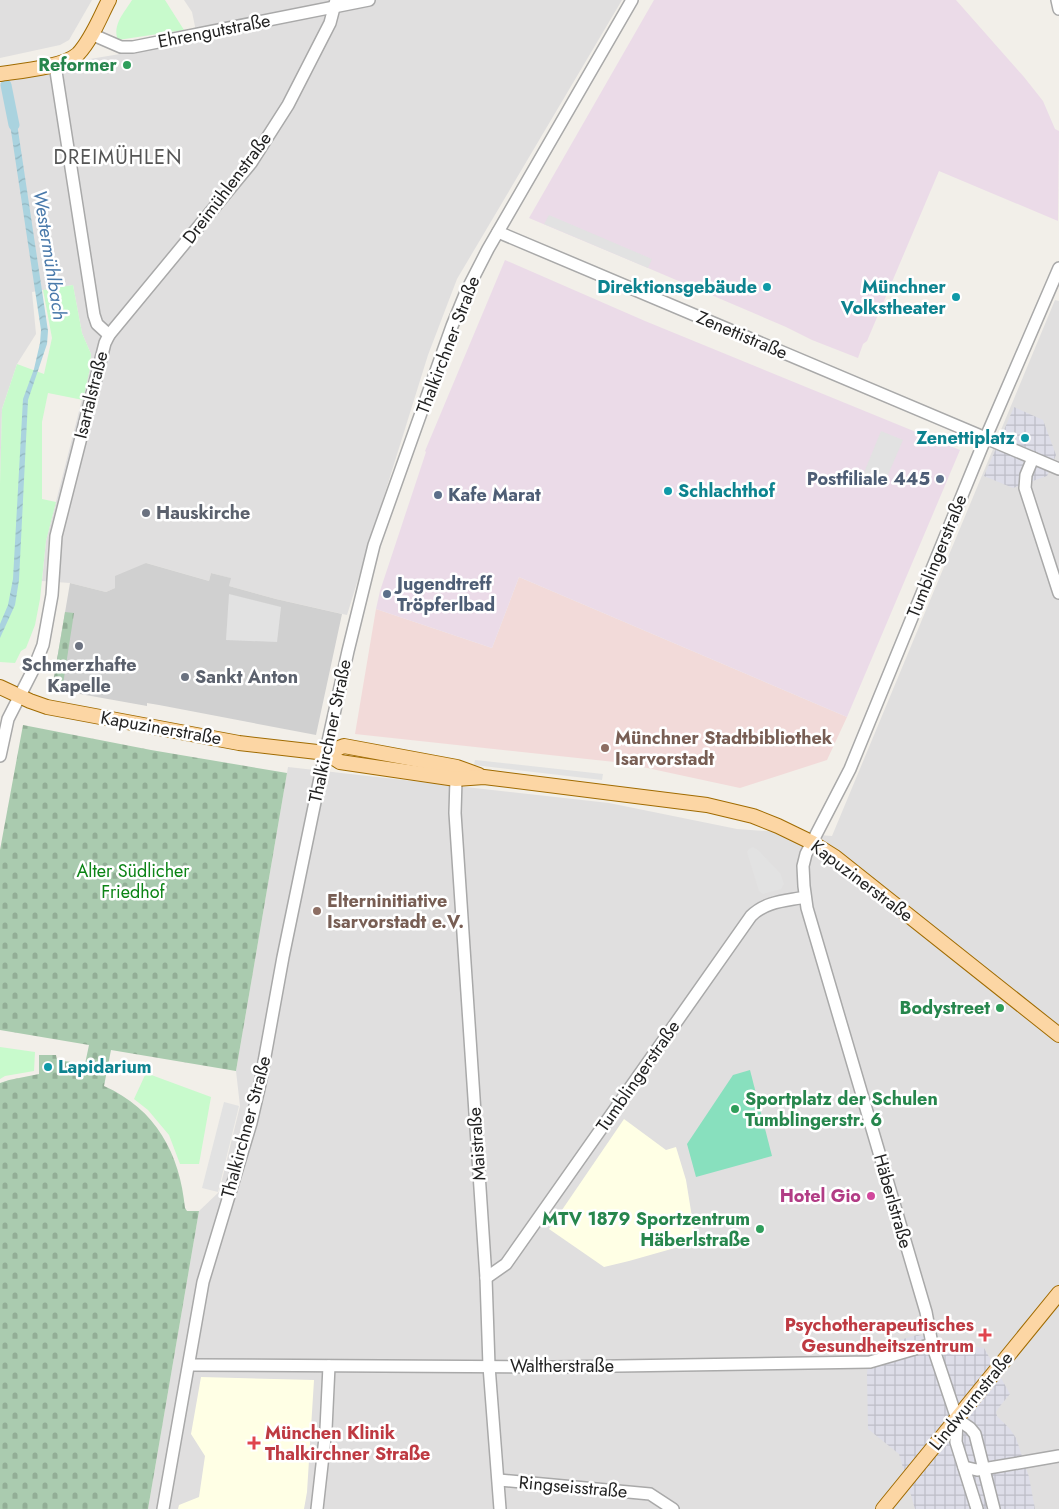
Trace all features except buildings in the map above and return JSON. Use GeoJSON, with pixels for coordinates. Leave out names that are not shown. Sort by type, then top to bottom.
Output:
{"type":"FeatureCollection","features":[{"type":"Feature","properties":{"kind":"main road"},"geometry":{"type":"LineString","coordinates":[[0,74],[66,62],[82,48],[109,0]]}},
{"type":"Feature","properties":{"kind":"main road","name":"Kapuzinerstraße"},"geometry":{"type":"LineString","coordinates":[[0,687],[47,707],[239,743],[326,753],[340,762],[456,779],[484,777],[707,805],[753,816],[811,842],[843,864],[1059,1035]]}},
{"type":"Feature","properties":{"kind":"main road","name":"Kapuzinerstraße"},"geometry":{"type":"LineString","coordinates":[[326,753],[344,746],[457,767],[484,777]]}},
{"type":"Feature","properties":{"kind":"main road","name":"Lindwurmstraße"},"geometry":{"type":"LineString","coordinates":[[883,1509],[1059,1293]]}},
{"type":"Feature","properties":{"kind":"street","name":"Ehrengutstraße"},"geometry":{"type":"LineString","coordinates":[[91,34],[121,47],[133,47],[335,3],[369,0]]}},
{"type":"Feature","properties":{"kind":"street","name":"Thalkirchner Straße"},"geometry":{"type":"LineString","coordinates":[[163,1509],[203,1282],[251,1123],[262,1073],[282,957],[348,651],[374,545],[452,326],[479,265],[632,0]]}},
{"type":"Feature","properties":{"kind":"street"},"geometry":{"type":"LineString","coordinates":[[1057,0],[1059,8]]}},
{"type":"Feature","properties":{"kind":"street","name":"Dreimühlenstraße"},"geometry":{"type":"LineString","coordinates":[[109,335],[251,162],[288,105],[330,22],[335,3]]}},
{"type":"Feature","properties":{"kind":"street","name":"Isartalstraße"},"geometry":{"type":"LineString","coordinates":[[0,756],[6,724],[38,658],[45,638],[52,595],[56,536],[104,343],[109,335],[97,324],[94,315],[54,65]]}},
{"type":"Feature","properties":{"kind":"street","name":"Zenettistraße"},"geometry":{"type":"LineString","coordinates":[[498,232],[651,298],[986,437]]}},
{"type":"Feature","properties":{"kind":"street","name":"Tumblingerstraße"},"geometry":{"type":"LineString","coordinates":[[803,866],[811,842],[850,769],[986,437],[1054,292],[1059,268]]}},
{"type":"Feature","properties":{"kind":"street"},"geometry":{"type":"LineString","coordinates":[[986,437],[1059,469]]}},
{"type":"Feature","properties":{"kind":"street"},"geometry":{"type":"LineString","coordinates":[[1033,458],[1025,479],[1025,488],[1059,593]]}},
{"type":"Feature","properties":{"kind":"street","name":"Maistraße"},"geometry":{"type":"LineString","coordinates":[[456,779],[455,813],[500,1509]]}},
{"type":"Feature","properties":{"kind":"street","name":"Häberlstraße"},"geometry":{"type":"LineString","coordinates":[[803,866],[805,897],[923,1303],[932,1344],[957,1419]]}},
{"type":"Feature","properties":{"kind":"street","name":"Tumblingerstraße"},"geometry":{"type":"LineString","coordinates":[[486,1278],[506,1264],[751,916],[768,904],[805,897]]}},
{"type":"Feature","properties":{"kind":"street","name":"Waltherstraße"},"geometry":{"type":"LineString","coordinates":[[189,1365],[490,1366],[870,1362],[932,1344]]}},
{"type":"Feature","properties":{"kind":"street"},"geometry":{"type":"LineString","coordinates":[[318,1509],[326,1429],[329,1366]]}},
{"type":"Feature","properties":{"kind":"street"},"geometry":{"type":"LineString","coordinates":[[957,1419],[956,1442],[977,1509]]}},
{"type":"Feature","properties":{"kind":"street"},"geometry":{"type":"LineString","coordinates":[[957,1419],[973,1431],[994,1509]]}},
{"type":"Feature","properties":{"kind":"street"},"geometry":{"type":"LineString","coordinates":[[964,1467],[974,1470],[984,1469],[1059,1456]]}},
{"type":"Feature","properties":{"kind":"street","name":"Ringseisstraße"},"geometry":{"type":"LineString","coordinates":[[499,1480],[650,1494],[673,1509]]}},
{"type":"Feature","properties":{"kind":"shaded area"},"geometry":{"type":"Polygon","coordinates":[[[0,0],[92,0],[69,40],[60,45],[0,58],[0,0]]]}},
{"type":"Feature","properties":{"kind":"shaded area"},"geometry":{"type":"Polygon","coordinates":[[[184,0],[622,0],[457,279],[428,355],[347,615],[229,586],[230,578],[211,573],[209,581],[146,563],[115,588],[106,592],[70,583],[42,581],[46,541],[90,368],[91,354],[82,333],[73,285],[32,292],[36,334],[17,364],[2,409],[0,484],[0,83],[45,73],[84,60],[198,41],[192,12],[184,0]]]}},
{"type":"Feature","properties":{"kind":"shaded area"},"geometry":{"type":"Polygon","coordinates":[[[654,0],[956,0],[1043,101],[1055,129],[1059,131],[1058,221],[939,171],[867,341],[863,344],[858,358],[529,218],[654,0]]]}},
{"type":"Feature","properties":{"kind":"shaded area"},"geometry":{"type":"Polygon","coordinates":[[[549,215],[652,259],[648,268],[544,224],[549,215]]]}},
{"type":"Feature","properties":{"kind":"shaded area"},"geometry":{"type":"Polygon","coordinates":[[[505,260],[645,321],[960,450],[847,717],[519,577],[492,648],[376,609],[380,591],[425,451],[505,260]]]}},
{"type":"Feature","properties":{"kind":"shaded area"},"geometry":{"type":"Polygon","coordinates":[[[1055,300],[1059,301],[1059,1509],[148,1509],[199,1211],[219,1192],[240,1106],[236,1071],[288,767],[609,803],[737,829],[832,836],[1055,300]]]}},
{"type":"Feature","properties":{"kind":"shaded area","name":"Zenettiplatz"},"geometry":{"type":"Polygon","coordinates":[[[1014,407],[1043,420],[1056,455],[1047,476],[1013,488],[984,476],[1014,407]]]}},
{"type":"Feature","properties":{"kind":"shaded area"},"geometry":{"type":"Polygon","coordinates":[[[881,431],[903,440],[884,484],[863,475],[881,431]]]}},
{"type":"Feature","properties":{"kind":"shaded area"},"geometry":{"type":"Polygon","coordinates":[[[146,563],[209,581],[211,573],[231,578],[229,586],[342,614],[316,735],[159,705],[147,703],[147,706],[52,689],[70,583],[106,592],[115,588],[115,576],[146,563]]]}},
{"type":"Feature","properties":{"kind":"shaded area"},"geometry":{"type":"Polygon","coordinates":[[[519,577],[847,717],[827,760],[740,788],[624,763],[355,734],[376,609],[492,648],[519,577]]]}},
{"type":"Feature","properties":{"kind":"shaded area"},"geometry":{"type":"Polygon","coordinates":[[[229,594],[281,607],[277,642],[226,640],[229,594]]]}},
{"type":"Feature","properties":{"kind":"shaded area"},"geometry":{"type":"Polygon","coordinates":[[[475,760],[603,774],[602,780],[474,765],[475,760]]]}},
{"type":"Feature","properties":{"kind":"shaded area"},"geometry":{"type":"Polygon","coordinates":[[[753,847],[780,873],[784,884],[781,889],[763,894],[759,891],[747,852],[753,847]]]}},
{"type":"Feature","properties":{"kind":"shaded area"},"geometry":{"type":"Polygon","coordinates":[[[224,1102],[239,1106],[218,1192],[202,1188],[224,1102]]]}},
{"type":"Feature","properties":{"kind":"shaded area"},"geometry":{"type":"Polygon","coordinates":[[[624,1119],[666,1150],[676,1147],[686,1180],[696,1242],[604,1267],[549,1229],[624,1119]]]}},
{"type":"Feature","properties":{"kind":"shaded area"},"geometry":{"type":"Polygon","coordinates":[[[917,1335],[984,1348],[1010,1394],[996,1412],[997,1416],[1016,1438],[1029,1477],[1035,1509],[915,1509],[899,1454],[868,1429],[867,1374],[869,1349],[917,1335]]]}},
{"type":"Feature","properties":{"kind":"shaded area","name":"München Klinik Thalkirchner Straße"},"geometry":{"type":"Polygon","coordinates":[[[201,1377],[314,1380],[307,1492],[304,1509],[178,1509],[179,1505],[199,1497],[205,1456],[191,1434],[201,1377]]]}},
{"type":"Feature","properties":{"kind":"green space"},"geometry":{"type":"Polygon","coordinates":[[[132,0],[165,0],[184,30],[118,40],[118,24],[122,14],[132,0]]]}},
{"type":"Feature","properties":{"kind":"green space"},"geometry":{"type":"Polygon","coordinates":[[[73,285],[82,333],[91,354],[90,368],[83,400],[48,393],[42,422],[42,499],[56,502],[46,541],[40,599],[35,625],[26,648],[21,651],[15,663],[0,662],[2,409],[17,364],[44,374],[52,338],[43,290],[73,285]]]}},
{"type":"Feature","properties":{"kind":"green space"},"geometry":{"type":"Polygon","coordinates":[[[65,612],[74,613],[62,691],[52,689],[65,612]]]}},
{"type":"Feature","properties":{"kind":"green space","name":"Alter Südlicher Friedhof"},"geometry":{"type":"Polygon","coordinates":[[[23,725],[151,750],[287,773],[236,1071],[111,1050],[104,1086],[138,1107],[151,1120],[162,1135],[178,1169],[185,1208],[187,1211],[199,1211],[148,1509],[0,1509],[0,1083],[39,1074],[39,1055],[56,1055],[57,1060],[85,1064],[89,1045],[0,1030],[0,850],[23,725]]]}},
{"type":"Feature","properties":{"kind":"green space"},"geometry":{"type":"Polygon","coordinates":[[[0,1047],[35,1052],[34,1071],[5,1076],[0,1079],[0,1047]]]}},
{"type":"Feature","properties":{"kind":"green space","name":"Sportplatz der Schulen Tumblingerstr. 6"},"geometry":{"type":"Polygon","coordinates":[[[750,1070],[772,1156],[696,1177],[687,1144],[733,1075],[750,1070]]]}},
{"type":"Feature","properties":{"kind":"green space"},"geometry":{"type":"Polygon","coordinates":[[[146,1073],[211,1097],[199,1164],[180,1164],[169,1135],[148,1110],[134,1099],[146,1073]]]}},
{"type":"Feature","properties":{"kind":"water"},"geometry":{"type":"Polygon","coordinates":[[[15,110],[48,331],[47,344],[28,400],[19,580],[15,605],[0,638],[0,624],[8,605],[13,579],[23,399],[34,369],[41,330],[8,111],[15,110]]]}},
{"type":"Feature","properties":{"kind":"waterway","name":"Westermühlbach"},"geometry":{"type":"LineString","coordinates":[[6,85],[14,125]]}},
{"type":"Feature","properties":{"kind":"place","name":"Reformer"},"geometry":{"type":"Point","coordinates":[127,65]}},
{"type":"Feature","properties":{"kind":"place","name":"Direktionsgebäude"},"geometry":{"type":"Point","coordinates":[767,287]}},
{"type":"Feature","properties":{"kind":"place","name":"Münchner Volkstheater"},"geometry":{"type":"Point","coordinates":[956,297]}},
{"type":"Feature","properties":{"kind":"place","name":"Zenettiplatz"},"geometry":{"type":"Point","coordinates":[1025,438]}},
{"type":"Feature","properties":{"kind":"place","name":"Postfiliale 445"},"geometry":{"type":"Point","coordinates":[940,479]}},
{"type":"Feature","properties":{"kind":"place","name":"Schlachthof"},"geometry":{"type":"Point","coordinates":[668,491]}},
{"type":"Feature","properties":{"kind":"place","name":"Kafe Marat"},"geometry":{"type":"Point","coordinates":[438,495]}},
{"type":"Feature","properties":{"kind":"place","name":"Hauskirche"},"geometry":{"type":"Point","coordinates":[146,513]}},
{"type":"Feature","properties":{"kind":"place","name":"Jugendtreff Tröpferlbad"},"geometry":{"type":"Point","coordinates":[387,594]}},
{"type":"Feature","properties":{"kind":"place","name":"Schmerzhafte Kapelle"},"geometry":{"type":"Point","coordinates":[79,646]}},
{"type":"Feature","properties":{"kind":"place","name":"Sankt Anton"},"geometry":{"type":"Point","coordinates":[185,677]}},
{"type":"Feature","properties":{"kind":"place","name":"Münchner Stadtbibliothek Isarvorstadt"},"geometry":{"type":"Point","coordinates":[605,748]}},
{"type":"Feature","properties":{"kind":"place","name":"Elterninitiative Isarvorstadt e.V."},"geometry":{"type":"Point","coordinates":[317,911]}},
{"type":"Feature","properties":{"kind":"place","name":"Bodystreet"},"geometry":{"type":"Point","coordinates":[1000,1008]}},
{"type":"Feature","properties":{"kind":"place","name":"Lapidarium"},"geometry":{"type":"Point","coordinates":[48,1067]}},
{"type":"Feature","properties":{"kind":"place","name":"Sportplatz der Schulen Tumblingerstr. 6"},"geometry":{"type":"Point","coordinates":[735,1109]}},
{"type":"Feature","properties":{"kind":"place","name":"Hotel Gio"},"geometry":{"type":"Point","coordinates":[871,1196]}},
{"type":"Feature","properties":{"kind":"place","name":"MTV 1879 Sportzentrum Häberlstraße"},"geometry":{"type":"Point","coordinates":[760,1229]}},
{"type":"Feature","properties":{"kind":"place","name":"Psychotherapeutisches Gesundheitszentrum"},"geometry":{"type":"Point","coordinates":[985,1335]}},
{"type":"Feature","properties":{"kind":"place","name":"München Klinik Thalkirchner Straße"},"geometry":{"type":"Point","coordinates":[254,1443]}},
{"type":"Feature","properties":{"kind":"district","name":"DREIMÜHLEN"},"geometry":{"type":"Point","coordinates":[118,157]}}]}
